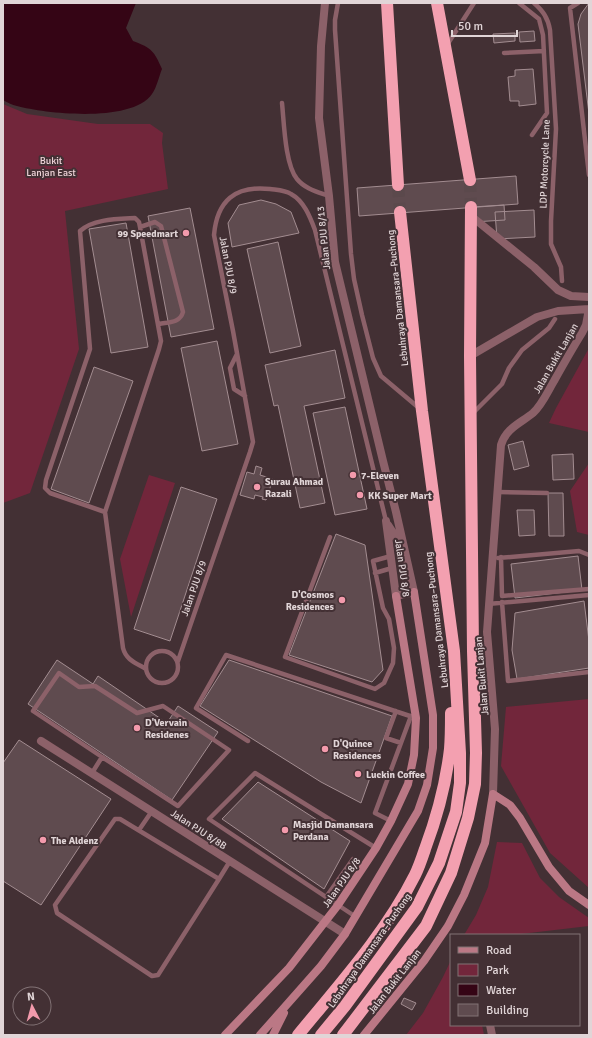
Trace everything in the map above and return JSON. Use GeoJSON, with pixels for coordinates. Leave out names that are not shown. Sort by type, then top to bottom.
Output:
{"type":"FeatureCollection","features":[{"type":"Feature","properties":{"kind":"highway"},"geometry":{"type":"LineString","coordinates":[[387,3],[398,185]]}},
{"type":"Feature","properties":{"kind":"highway"},"geometry":{"type":"LineString","coordinates":[[437,3],[470,180]]}},
{"type":"Feature","properties":{"kind":"highway"},"geometry":{"type":"LineString","coordinates":[[343,1035],[426,926],[451,873],[470,811],[475,784],[476,753],[473,651],[470,356],[471,211]]}},
{"type":"Feature","properties":{"kind":"highway","name":"Lebuhraya Damansara–Puchong"},"geometry":{"type":"LineString","coordinates":[[321,1035],[346,1006],[417,907],[439,863],[456,812],[460,783],[460,753],[454,651],[422,411],[400,212]]}},
{"type":"Feature","properties":{"kind":"highway"},"geometry":{"type":"LineString","coordinates":[[298,1035],[385,925],[401,901],[416,873],[430,834],[442,790],[450,749],[454,651]]}},
{"type":"Feature","properties":{"kind":"street","name":"Jalan PJU 8/13"},"geometry":{"type":"LineString","coordinates":[[325,3],[319,118],[329,196],[335,262],[408,565]]}},
{"type":"Feature","properties":{"kind":"street"},"geometry":{"type":"LineString","coordinates":[[471,211],[558,290],[570,296],[589,297]]}},
{"type":"Feature","properties":{"kind":"street"},"geometry":{"type":"LineString","coordinates":[[470,356],[537,317],[558,312],[589,309]]}},
{"type":"Feature","properties":{"kind":"street","name":"Jalan Bukit Lanjan"},"geometry":{"type":"LineString","coordinates":[[364,1035],[424,961],[448,926],[464,895],[485,843],[493,794],[495,729],[487,632],[488,604],[503,438],[515,426],[535,411],[542,401],[582,333],[586,325],[589,309]]}},
{"type":"Feature","properties":{"kind":"street"},"geometry":{"type":"LineString","coordinates":[[390,554],[396,512]]}},
{"type":"Feature","properties":{"kind":"street"},"geometry":{"type":"LineString","coordinates":[[386,521],[392,533],[400,542],[408,565]]}},
{"type":"Feature","properties":{"kind":"street","name":"Jalan PJU 8/8"},"geometry":{"type":"LineString","coordinates":[[225,1035],[289,968],[326,922],[376,848],[391,822],[408,784],[414,755],[413,717],[386,521]]}},
{"type":"Feature","properties":{"kind":"street","name":"Jalan PJU 8/8"},"geometry":{"type":"LineString","coordinates":[[260,1035],[321,966],[345,934],[418,811],[427,785],[433,748],[433,715],[414,592],[408,565]]}},
{"type":"Feature","properties":{"kind":"street"},"geometry":{"type":"LineString","coordinates":[[396,596],[414,592]]}},
{"type":"Feature","properties":{"kind":"street","name":"Jalan PJU 8/8B"},"geometry":{"type":"LineString","coordinates":[[41,740],[345,934]]}},
{"type":"Feature","properties":{"kind":"street"},"geometry":{"type":"LineString","coordinates":[[493,794],[510,805],[520,818],[549,867],[569,891],[589,905]]}},
{"type":"Feature","properties":{"kind":"street"},"geometry":{"type":"LineString","coordinates":[[273,1035],[286,1007]]}},
{"type":"Feature","properties":{"kind":"lane"},"geometry":{"type":"LineString","coordinates":[[338,3],[335,30],[354,279],[373,358],[381,376],[422,411]]}},
{"type":"Feature","properties":{"kind":"lane"},"geometry":{"type":"LineString","coordinates":[[445,49],[474,3]]}},
{"type":"Feature","properties":{"kind":"lane"},"geometry":{"type":"LineString","coordinates":[[519,3],[538,19],[543,35],[547,113],[532,135]]}},
{"type":"Feature","properties":{"kind":"lane","name":"LDP Motorcycle Lane"},"geometry":{"type":"LineString","coordinates":[[534,3],[542,10],[548,20],[550,30],[556,129],[551,244],[561,267],[562,281]]}},
{"type":"Feature","properties":{"kind":"lane"},"geometry":{"type":"LineString","coordinates":[[578,3],[570,8],[589,175]]}},
{"type":"Feature","properties":{"kind":"lane"},"geometry":{"type":"LineString","coordinates":[[504,54],[544,51]]}},
{"type":"Feature","properties":{"kind":"lane"},"geometry":{"type":"LineString","coordinates":[[282,103],[289,161],[292,172],[297,180],[312,191],[329,196]]}},
{"type":"Feature","properties":{"kind":"lane","name":"Jalan PJU 8/9"},"geometry":{"type":"LineString","coordinates":[[104,512],[50,493],[45,488],[46,480],[90,349],[80,231],[86,226],[116,219],[135,218],[139,222],[161,341],[160,349],[104,512],[124,653],[128,659],[146,669],[151,679],[156,682],[167,683],[176,677],[178,672],[178,661],[250,452],[252,442],[252,432],[217,255],[214,235],[215,223],[218,213],[225,203],[235,195],[245,189],[264,189],[291,194],[304,206],[315,230],[386,521]]}},
{"type":"Feature","properties":{"kind":"lane"},"geometry":{"type":"LineString","coordinates":[[140,227],[155,222],[161,226],[183,312],[178,320],[159,324]]}},
{"type":"Feature","properties":{"kind":"lane"},"geometry":{"type":"LineString","coordinates":[[471,416],[502,384],[509,368],[522,350],[550,328],[555,319]]}},
{"type":"Feature","properties":{"kind":"lane"},"geometry":{"type":"LineString","coordinates":[[237,353],[230,368],[234,389],[245,396]]}},
{"type":"Feature","properties":{"kind":"lane"},"geometry":{"type":"LineString","coordinates":[[498,492],[547,493]]}},
{"type":"Feature","properties":{"kind":"lane"},"geometry":{"type":"LineString","coordinates":[[330,537],[285,657],[375,689],[384,683],[393,663],[394,648],[389,619],[383,608],[373,561],[390,554]]}},
{"type":"Feature","properties":{"kind":"lane"},"geometry":{"type":"LineString","coordinates":[[492,558],[579,551],[589,555]]}},
{"type":"Feature","properties":{"kind":"lane"},"geometry":{"type":"LineString","coordinates":[[501,557],[502,596],[589,589]]}},
{"type":"Feature","properties":{"kind":"lane"},"geometry":{"type":"LineString","coordinates":[[375,573],[392,568]]}},
{"type":"Feature","properties":{"kind":"lane"},"geometry":{"type":"LineString","coordinates":[[488,604],[589,595]]}},
{"type":"Feature","properties":{"kind":"lane"},"geometry":{"type":"LineString","coordinates":[[502,602],[508,681],[589,672]]}},
{"type":"Feature","properties":{"kind":"lane"},"geometry":{"type":"LineString","coordinates":[[146,669],[148,659],[156,652],[161,650],[171,653],[178,661]]}},
{"type":"Feature","properties":{"kind":"lane"},"geometry":{"type":"LineString","coordinates":[[248,741],[196,708],[226,655],[413,717],[401,743],[375,813],[391,822]]}},
{"type":"Feature","properties":{"kind":"lane"},"geometry":{"type":"LineString","coordinates":[[59,673],[79,687],[95,686],[137,713],[162,706],[229,750],[178,806],[102,757],[33,711],[59,673]]}},
{"type":"Feature","properties":{"kind":"lane"},"geometry":{"type":"LineString","coordinates":[[396,711],[386,738],[401,743]]}},
{"type":"Feature","properties":{"kind":"lane"},"geometry":{"type":"LineString","coordinates":[[92,773],[102,757]]}},
{"type":"Feature","properties":{"kind":"lane"},"geometry":{"type":"LineString","coordinates":[[356,917],[209,819],[255,773],[376,848]]}},
{"type":"Feature","properties":{"kind":"lane"},"geometry":{"type":"LineString","coordinates":[[139,830],[152,811]]}},
{"type":"Feature","properties":{"kind":"lane"},"geometry":{"type":"LineString","coordinates":[[219,879],[120,819],[115,819],[55,905],[57,913],[152,976],[158,975],[219,879],[230,861]]}},
{"type":"Feature","properties":{"kind":"lane"},"geometry":{"type":"LineString","coordinates":[[326,897],[353,859],[364,867]]}},
{"type":"Feature","properties":{"kind":"green space","name":"Bukit Lanjan East"},"geometry":{"type":"Polygon","coordinates":[[[3,104],[27,114],[98,124],[150,124],[163,133],[162,143],[168,189],[65,211],[79,349],[30,493],[3,503],[3,104]]]}},
{"type":"Feature","properties":{"kind":"green space"},"geometry":{"type":"Polygon","coordinates":[[[589,348],[589,432],[549,423],[556,408],[589,348]]]}},
{"type":"Feature","properties":{"kind":"green space"},"geometry":{"type":"Polygon","coordinates":[[[589,463],[589,535],[577,532],[570,491],[589,463]]]}},
{"type":"Feature","properties":{"kind":"green space"},"geometry":{"type":"Polygon","coordinates":[[[149,475],[175,483],[131,617],[120,559],[149,475]]]}},
{"type":"Feature","properties":{"kind":"green space"},"geometry":{"type":"Polygon","coordinates":[[[589,699],[589,888],[550,853],[501,766],[506,707],[589,699]]]}},
{"type":"Feature","properties":{"kind":"green space"},"geometry":{"type":"Polygon","coordinates":[[[497,842],[522,843],[540,878],[559,897],[589,918],[589,926],[521,934],[465,934],[476,915],[488,887],[497,842]]]}},
{"type":"Feature","properties":{"kind":"green space"},"geometry":{"type":"Polygon","coordinates":[[[450,962],[450,1026],[482,1026],[484,1035],[406,1035],[423,1013],[450,962]]]}},
{"type":"Feature","properties":{"kind":"water"},"geometry":{"type":"Polygon","coordinates":[[[3,3],[136,3],[126,28],[133,41],[152,51],[162,69],[154,91],[142,103],[127,109],[108,113],[88,114],[48,112],[15,106],[3,100],[3,3]]]}},
{"type":"Feature","properties":{"kind":"building"},"geometry":{"type":"Polygon","coordinates":[[[589,3],[589,114],[578,24],[581,14],[589,3]]]}},
{"type":"Feature","properties":{"kind":"building"},"geometry":{"type":"Polygon","coordinates":[[[534,31],[535,41],[520,42],[519,32],[534,31]]]}},
{"type":"Feature","properties":{"kind":"building"},"geometry":{"type":"Polygon","coordinates":[[[515,33],[515,41],[494,43],[493,34],[515,33]]]}},
{"type":"Feature","properties":{"kind":"building"},"geometry":{"type":"Polygon","coordinates":[[[533,69],[536,104],[519,106],[519,101],[510,101],[508,77],[515,76],[515,70],[533,69]]]}},
{"type":"Feature","properties":{"kind":"building"},"geometry":{"type":"Polygon","coordinates":[[[516,176],[518,204],[359,216],[357,188],[516,176]]]}},
{"type":"Feature","properties":{"kind":"building"},"geometry":{"type":"Polygon","coordinates":[[[261,200],[276,204],[291,212],[299,233],[232,247],[228,223],[239,205],[261,200]]]}},
{"type":"Feature","properties":{"kind":"building"},"geometry":{"type":"Polygon","coordinates":[[[504,205],[505,220],[473,222],[472,207],[504,205]]]}},
{"type":"Feature","properties":{"kind":"building"},"geometry":{"type":"Polygon","coordinates":[[[190,208],[214,329],[171,337],[148,216],[190,208]]]}},
{"type":"Feature","properties":{"kind":"building"},"geometry":{"type":"Polygon","coordinates":[[[534,210],[535,237],[497,239],[495,212],[534,210]]]}},
{"type":"Feature","properties":{"kind":"building"},"geometry":{"type":"Polygon","coordinates":[[[126,223],[148,347],[111,353],[89,229],[126,223]]]}},
{"type":"Feature","properties":{"kind":"building"},"geometry":{"type":"Polygon","coordinates":[[[278,242],[301,346],[270,353],[247,249],[278,242]]]}},
{"type":"Feature","properties":{"kind":"building"},"geometry":{"type":"Polygon","coordinates":[[[217,341],[238,444],[202,451],[181,348],[217,341]]]}},
{"type":"Feature","properties":{"kind":"building"},"geometry":{"type":"Polygon","coordinates":[[[335,350],[345,398],[304,406],[325,503],[300,508],[278,405],[274,406],[265,365],[335,350]]]}},
{"type":"Feature","properties":{"kind":"building"},"geometry":{"type":"Polygon","coordinates":[[[94,367],[133,381],[89,503],[51,489],[94,367]]]}},
{"type":"Feature","properties":{"kind":"building"},"geometry":{"type":"Polygon","coordinates":[[[345,407],[367,509],[335,515],[313,413],[345,407]]]}},
{"type":"Feature","properties":{"kind":"building"},"geometry":{"type":"Polygon","coordinates":[[[523,441],[529,466],[514,470],[508,445],[523,441]]]}},
{"type":"Feature","properties":{"kind":"building"},"geometry":{"type":"Polygon","coordinates":[[[573,454],[574,479],[553,480],[552,455],[573,454]]]}},
{"type":"Feature","properties":{"kind":"building","name":"Surau Ahmad Razali"},"geometry":{"type":"Polygon","coordinates":[[[256,466],[262,468],[260,475],[273,479],[266,500],[262,499],[263,497],[255,495],[254,499],[240,495],[247,472],[254,474],[256,466]]]}},
{"type":"Feature","properties":{"kind":"building"},"geometry":{"type":"Polygon","coordinates":[[[181,487],[217,499],[170,641],[134,629],[181,487]]]}},
{"type":"Feature","properties":{"kind":"building"},"geometry":{"type":"Polygon","coordinates":[[[548,493],[563,493],[564,536],[549,536],[548,493]]]}},
{"type":"Feature","properties":{"kind":"building"},"geometry":{"type":"Polygon","coordinates":[[[517,510],[534,510],[535,535],[519,536],[517,510]]]}},
{"type":"Feature","properties":{"kind":"building","name":"D'Cosmos Residences"},"geometry":{"type":"Polygon","coordinates":[[[336,534],[365,545],[383,670],[372,682],[289,655],[336,534]]]}},
{"type":"Feature","properties":{"kind":"building"},"geometry":{"type":"Polygon","coordinates":[[[578,556],[582,590],[515,598],[511,564],[578,556]]]}},
{"type":"Feature","properties":{"kind":"building"},"geometry":{"type":"Polygon","coordinates":[[[584,601],[589,641],[589,668],[517,679],[512,650],[515,613],[584,601]]]}},
{"type":"Feature","properties":{"kind":"building","name":"D'Vervain Residenes"},"geometry":{"type":"Polygon","coordinates":[[[57,660],[93,684],[98,676],[167,723],[178,706],[218,732],[172,800],[28,704],[57,660]]]}},
{"type":"Feature","properties":{"kind":"building","name":"D'Quince Residences"},"geometry":{"type":"Polygon","coordinates":[[[229,660],[392,716],[361,803],[321,782],[200,706],[229,660]]]}},
{"type":"Feature","properties":{"kind":"building","name":"The Aldenz"},"geometry":{"type":"Polygon","coordinates":[[[19,740],[111,799],[41,905],[3,881],[3,763],[19,740]]]}},
{"type":"Feature","properties":{"kind":"building","name":"Masjid Damansara Perdana"},"geometry":{"type":"Polygon","coordinates":[[[258,782],[350,841],[324,889],[222,819],[258,782]]]}},
{"type":"Feature","properties":{"kind":"building"},"geometry":{"type":"Polygon","coordinates":[[[404,998],[416,1003],[412,1010],[401,1004],[404,998]]]}},
{"type":"Feature","properties":{"kind":"tunnel"},"geometry":{"type":"LineString","coordinates":[[470,180],[471,207]]}},
{"type":"Feature","properties":{"kind":"tunnel"},"geometry":{"type":"LineString","coordinates":[[398,185],[400,212]]}},
{"type":"Feature","properties":{"kind":"place","name":"99 Speedmart"},"geometry":{"type":"Point","coordinates":[186,233]}},
{"type":"Feature","properties":{"kind":"place","name":"7-Eleven"},"geometry":{"type":"Point","coordinates":[353,475]}},
{"type":"Feature","properties":{"kind":"place","name":"Surau Ahmad Razali"},"geometry":{"type":"Point","coordinates":[257,487]}},
{"type":"Feature","properties":{"kind":"place","name":"KK Super Mart"},"geometry":{"type":"Point","coordinates":[360,495]}},
{"type":"Feature","properties":{"kind":"place","name":"D'Cosmos Residences"},"geometry":{"type":"Point","coordinates":[342,600]}},
{"type":"Feature","properties":{"kind":"place","name":"D'Vervain Residenes"},"geometry":{"type":"Point","coordinates":[137,728]}},
{"type":"Feature","properties":{"kind":"place","name":"D'Quince Residences"},"geometry":{"type":"Point","coordinates":[325,749]}},
{"type":"Feature","properties":{"kind":"place","name":"Luckin Coffee"},"geometry":{"type":"Point","coordinates":[358,774]}},
{"type":"Feature","properties":{"kind":"place","name":"Masjid Damansara Perdana"},"geometry":{"type":"Point","coordinates":[285,830]}},
{"type":"Feature","properties":{"kind":"place","name":"The Aldenz"},"geometry":{"type":"Point","coordinates":[43,840]}}]}
